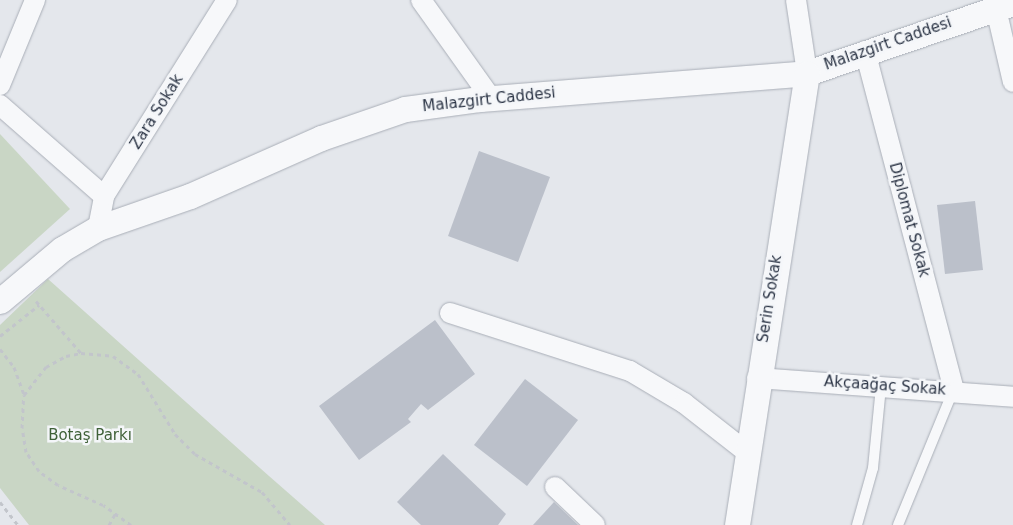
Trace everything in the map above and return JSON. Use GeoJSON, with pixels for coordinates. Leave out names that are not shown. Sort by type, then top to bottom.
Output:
{"type":"FeatureCollection","features":[{"type":"Feature","properties":{"kind":"street"},"geometry":{"type":"LineString","coordinates":[[0,85],[35,0]]}},
{"type":"Feature","properties":{"kind":"street","name":"Zara Sokak"},"geometry":{"type":"LineString","coordinates":[[98,228],[104,196],[227,0]]}},
{"type":"Feature","properties":{"kind":"street"},"geometry":{"type":"LineString","coordinates":[[421,0],[491,98]]}},
{"type":"Feature","properties":{"kind":"street"},"geometry":{"type":"LineString","coordinates":[[796,0],[807,73]]}},
{"type":"Feature","properties":{"kind":"street"},"geometry":{"type":"LineString","coordinates":[[1000,4],[1013,82]]}},
{"type":"Feature","properties":{"kind":"street","name":"Malazgirt Caddesi"},"geometry":{"type":"LineString","coordinates":[[8,296],[62,249],[98,228],[199,193],[360,123],[405,109],[491,98],[807,73],[864,51],[1000,4]]}},
{"type":"Feature","properties":{"kind":"street","name":"Diplomat Sokak"},"geometry":{"type":"LineString","coordinates":[[864,51],[954,390]]}},
{"type":"Feature","properties":{"kind":"street","name":"Serin Sokak"},"geometry":{"type":"LineString","coordinates":[[736,525],[807,73]]}},
{"type":"Feature","properties":{"kind":"street"},"geometry":{"type":"LineString","coordinates":[[0,105],[104,196]]}},
{"type":"Feature","properties":{"kind":"street"},"geometry":{"type":"LineString","coordinates":[[450,313],[630,371],[684,403],[748,453]]}},
{"type":"Feature","properties":{"kind":"street","name":"Akçaağaç Sokak"},"geometry":{"type":"LineString","coordinates":[[758,378],[954,390],[1013,396]]}},
{"type":"Feature","properties":{"kind":"street"},"geometry":{"type":"LineString","coordinates":[[555,487],[595,525]]}},
{"type":"Feature","properties":{"kind":"lane"},"geometry":{"type":"LineString","coordinates":[[857,525],[872,468],[881,386]]}},
{"type":"Feature","properties":{"kind":"lane"},"geometry":{"type":"LineString","coordinates":[[898,525],[954,390]]}},
{"type":"Feature","properties":{"kind":"path"},"geometry":{"type":"LineString","coordinates":[[8,296],[39,305],[81,353]]}},
{"type":"Feature","properties":{"kind":"path"},"geometry":{"type":"LineString","coordinates":[[0,336],[39,305]]}},
{"type":"Feature","properties":{"kind":"path"},"geometry":{"type":"LineString","coordinates":[[0,349],[14,367],[24,395],[22,428],[26,452],[39,471],[58,485],[115,514],[131,525]]}},
{"type":"Feature","properties":{"kind":"path"},"geometry":{"type":"LineString","coordinates":[[24,395],[46,367],[81,353],[113,356],[138,374],[176,434],[202,459],[262,492],[290,525]]}},
{"type":"Feature","properties":{"kind":"path"},"geometry":{"type":"LineString","coordinates":[[0,502],[18,525]]}},
{"type":"Feature","properties":{"kind":"path"},"geometry":{"type":"LineString","coordinates":[[109,525],[115,514]]}},
{"type":"Feature","properties":{"kind":"green space"},"geometry":{"type":"Polygon","coordinates":[[[0,134],[70,209],[0,272],[0,134]]]}},
{"type":"Feature","properties":{"kind":"green space","name":"Botaş Parkı"},"geometry":{"type":"Polygon","coordinates":[[[48,279],[325,525],[29,525],[0,488],[0,325],[48,279]]]}},
{"type":"Feature","properties":{"kind":"building"},"geometry":{"type":"Polygon","coordinates":[[[479,151],[550,177],[518,262],[448,236],[479,151]]]}},
{"type":"Feature","properties":{"kind":"building"},"geometry":{"type":"Polygon","coordinates":[[[975,201],[983,270],[945,274],[937,205],[975,201]]]}},
{"type":"Feature","properties":{"kind":"building"},"geometry":{"type":"Polygon","coordinates":[[[435,320],[475,374],[428,410],[421,404],[408,419],[411,422],[359,460],[319,406],[435,320]]]}},
{"type":"Feature","properties":{"kind":"building"},"geometry":{"type":"Polygon","coordinates":[[[525,379],[578,420],[527,486],[474,445],[525,379]]]}},
{"type":"Feature","properties":{"kind":"building"},"geometry":{"type":"Polygon","coordinates":[[[443,454],[506,514],[498,525],[421,525],[397,502],[443,454]]]}},
{"type":"Feature","properties":{"kind":"building"},"geometry":{"type":"Polygon","coordinates":[[[554,502],[578,525],[533,525],[554,502]]]}}]}
